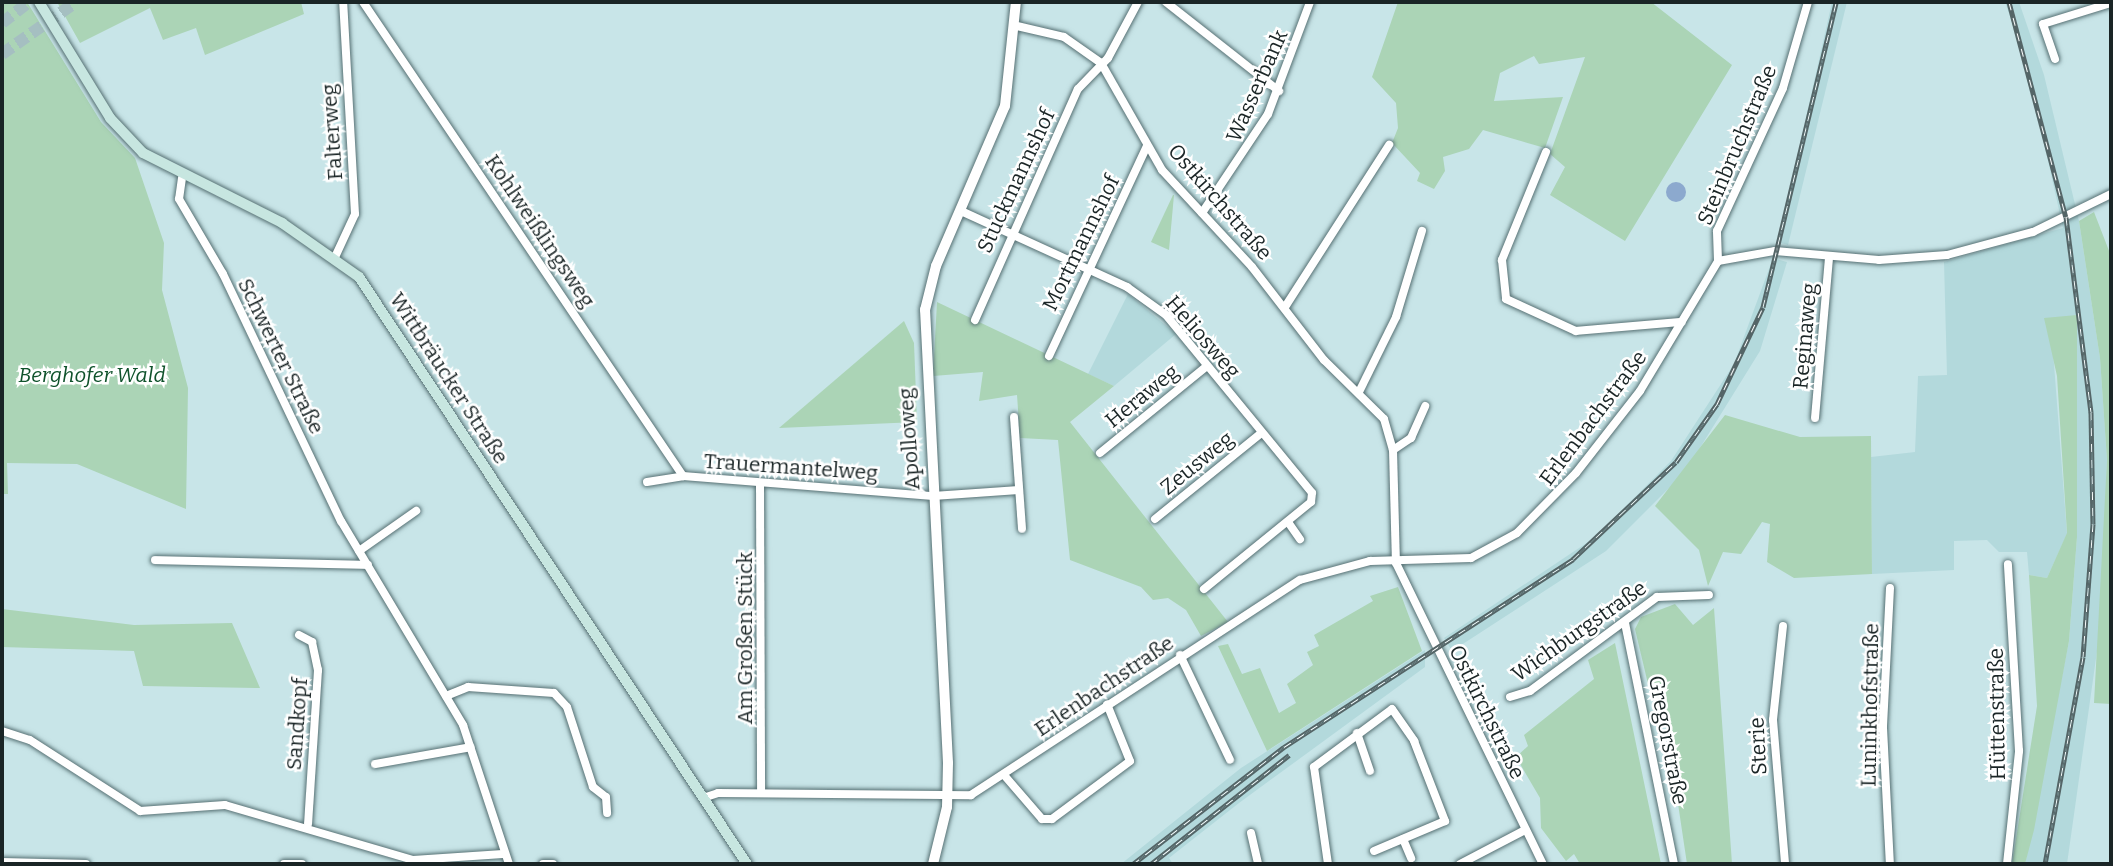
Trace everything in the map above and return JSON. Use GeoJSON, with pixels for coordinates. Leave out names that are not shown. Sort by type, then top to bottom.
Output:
{"type":"FeatureCollection","features":[{"type":"Feature","properties":{"kind":"main road","name":"Wittbräucker Straße"},"geometry":{"type":"LineString","coordinates":[[39,2],[110,118],[143,153],[183,178],[336,255],[378,305],[747,864]]}},
{"type":"Feature","properties":{"kind":"street","name":"Falterweg"},"geometry":{"type":"LineString","coordinates":[[336,255],[355,214],[343,2]]}},
{"type":"Feature","properties":{"kind":"street"},"geometry":{"type":"LineString","coordinates":[[1016,2],[1017,26]]}},
{"type":"Feature","properties":{"kind":"street","name":"Stuckmannshof"},"geometry":{"type":"LineString","coordinates":[[975,320],[1010,233],[1078,89],[1101,63],[1138,2]]}},
{"type":"Feature","properties":{"kind":"street"},"geometry":{"type":"LineString","coordinates":[[1166,2],[1279,91]]}},
{"type":"Feature","properties":{"kind":"street","name":"Wasserbank"},"geometry":{"type":"LineString","coordinates":[[1202,213],[1250,149],[1279,91],[1310,2]]}},
{"type":"Feature","properties":{"kind":"street","name":"Steinbruchstraße"},"geometry":{"type":"LineString","coordinates":[[1718,261],[1717,231],[1783,88],[1808,2]]}},
{"type":"Feature","properties":{"kind":"street","name":"Kohlweißlingsweg"},"geometry":{"type":"LineString","coordinates":[[369,3],[683,476]]}},
{"type":"Feature","properties":{"kind":"street"},"geometry":{"type":"LineString","coordinates":[[2055,59],[2043,24],[2111,3]]}},
{"type":"Feature","properties":{"kind":"street","name":"Ostkirchstraße"},"geometry":{"type":"LineString","coordinates":[[1017,26],[1064,37],[1101,63],[1147,146],[1284,307],[1324,360],[1384,419],[1393,450],[1394,557],[1523,831],[1543,864]]}},
{"type":"Feature","properties":{"kind":"street","name":"Apolloweg"},"geometry":{"type":"LineString","coordinates":[[933,864],[948,797],[925,310],[936,266],[1005,106],[1017,26]]}},
{"type":"Feature","properties":{"kind":"street"},"geometry":{"type":"LineString","coordinates":[[1284,307],[1389,145]]}},
{"type":"Feature","properties":{"kind":"street","name":"Mortmannshof"},"geometry":{"type":"LineString","coordinates":[[1049,356],[1087,269],[1147,146]]}},
{"type":"Feature","properties":{"kind":"street"},"geometry":{"type":"LineString","coordinates":[[1546,152],[1502,260],[1506,299],[1576,331],[1682,322]]}},
{"type":"Feature","properties":{"kind":"street","name":"Schwerter Straße"},"geometry":{"type":"LineString","coordinates":[[183,178],[179,199],[223,274],[359,551],[446,696],[471,747],[503,854],[509,864]]}},
{"type":"Feature","properties":{"kind":"street"},"geometry":{"type":"LineString","coordinates":[[1718,261],[1775,251],[1829,257],[1917,259],[1988,246],[2111,194]]}},
{"type":"Feature","properties":{"kind":"street","name":"Heliosweg"},"geometry":{"type":"LineString","coordinates":[[961,211],[1087,269],[1166,315],[1312,493],[1311,502],[1288,523],[1203,589]]}},
{"type":"Feature","properties":{"kind":"street"},"geometry":{"type":"LineString","coordinates":[[1359,392],[1396,317],[1422,231]]}},
{"type":"Feature","properties":{"kind":"street","name":"Reginaweg"},"geometry":{"type":"LineString","coordinates":[[1815,418],[1829,257]]}},
{"type":"Feature","properties":{"kind":"street","name":"Erlenbachstraße"},"geometry":{"type":"LineString","coordinates":[[703,798],[761,793],[948,797],[971,795],[1180,655],[1300,580],[1394,557],[1471,558],[1517,533],[1602,441],[1682,322],[1718,261]]}},
{"type":"Feature","properties":{"kind":"street","name":"Heraweg"},"geometry":{"type":"LineString","coordinates":[[1100,453],[1207,366]]}},
{"type":"Feature","properties":{"kind":"street"},"geometry":{"type":"LineString","coordinates":[[1393,450],[1411,439],[1425,406]]}},
{"type":"Feature","properties":{"kind":"street"},"geometry":{"type":"LineString","coordinates":[[1014,417],[1022,529]]}},
{"type":"Feature","properties":{"kind":"street","name":"Zeusweg"},"geometry":{"type":"LineString","coordinates":[[1155,519],[1261,434]]}},
{"type":"Feature","properties":{"kind":"street","name":"Trauermantelweg"},"geometry":{"type":"LineString","coordinates":[[647,482],[683,476],[933,496],[1019,490]]}},
{"type":"Feature","properties":{"kind":"street","name":"Am Großen Stück"},"geometry":{"type":"LineString","coordinates":[[760,483],[761,793]]}},
{"type":"Feature","properties":{"kind":"street"},"geometry":{"type":"LineString","coordinates":[[359,551],[416,512]]}},
{"type":"Feature","properties":{"kind":"street"},"geometry":{"type":"LineString","coordinates":[[1288,523],[1300,539]]}},
{"type":"Feature","properties":{"kind":"street"},"geometry":{"type":"LineString","coordinates":[[155,560],[368,565]]}},
{"type":"Feature","properties":{"kind":"street","name":"Hüttenstraße"},"geometry":{"type":"LineString","coordinates":[[2007,864],[2019,751],[2008,564]]}},
{"type":"Feature","properties":{"kind":"street","name":"Luninkhofstraße"},"geometry":{"type":"LineString","coordinates":[[1890,589],[1883,728],[1891,864]]}},
{"type":"Feature","properties":{"kind":"street","name":"Wichburgstraße"},"geometry":{"type":"LineString","coordinates":[[1510,697],[1530,691],[1662,595],[1709,595]]}},
{"type":"Feature","properties":{"kind":"street","name":"Gregorstraße"},"geometry":{"type":"LineString","coordinates":[[1625,623],[1674,864]]}},
{"type":"Feature","properties":{"kind":"street","name":"Sterie"},"geometry":{"type":"LineString","coordinates":[[1783,626],[1773,728],[1784,864]]}},
{"type":"Feature","properties":{"kind":"street","name":"Sandkopf"},"geometry":{"type":"LineString","coordinates":[[299,635],[312,642],[318,670],[308,824]]}},
{"type":"Feature","properties":{"kind":"street"},"geometry":{"type":"LineString","coordinates":[[1180,655],[1230,760]]}},
{"type":"Feature","properties":{"kind":"street"},"geometry":{"type":"LineString","coordinates":[[446,696],[468,687],[554,693],[567,707],[593,787],[606,797],[607,813]]}},
{"type":"Feature","properties":{"kind":"street"},"geometry":{"type":"LineString","coordinates":[[1004,775],[1042,819],[1052,819],[1129,761],[1107,704]]}},
{"type":"Feature","properties":{"kind":"street"},"geometry":{"type":"LineString","coordinates":[[1328,864],[1314,767],[1392,709],[1414,741],[1445,821],[1374,851]]}},
{"type":"Feature","properties":{"kind":"street"},"geometry":{"type":"LineString","coordinates":[[2,731],[30,740],[140,811],[225,805],[308,824],[413,862],[503,854]]}},
{"type":"Feature","properties":{"kind":"street"},"geometry":{"type":"LineString","coordinates":[[1357,733],[1370,771]]}},
{"type":"Feature","properties":{"kind":"street"},"geometry":{"type":"LineString","coordinates":[[375,764],[471,747]]}},
{"type":"Feature","properties":{"kind":"street"},"geometry":{"type":"LineString","coordinates":[[1460,864],[1523,831]]}},
{"type":"Feature","properties":{"kind":"street"},"geometry":{"type":"LineString","coordinates":[[1251,832],[1258,864]]}},
{"type":"Feature","properties":{"kind":"street"},"geometry":{"type":"LineString","coordinates":[[1404,839],[1411,858]]}},
{"type":"Feature","properties":{"kind":"street"},"geometry":{"type":"LineString","coordinates":[[2,862],[86,864]]}},
{"type":"Feature","properties":{"kind":"street"},"geometry":{"type":"LineString","coordinates":[[285,864],[302,864]]}},
{"type":"Feature","properties":{"kind":"street"},"geometry":{"type":"LineString","coordinates":[[543,864],[553,864]]}},
{"type":"Feature","properties":{"kind":"shaded area"},"geometry":{"type":"Polygon","coordinates":[[[1832,2],[1847,2],[1788,245],[1778,242],[1832,2]]]}},
{"type":"Feature","properties":{"kind":"shaded area"},"geometry":{"type":"Polygon","coordinates":[[[2005,2],[2019,2],[2044,75],[2079,221],[2100,358],[2107,460],[2101,623],[2067,864],[2025,864],[2069,641],[2077,537],[2077,316],[2053,351],[2067,534],[2047,578],[2029,575],[2027,552],[1999,552],[1987,540],[1954,541],[1954,570],[1872,574],[1871,457],[1915,452],[1918,376],[1947,375],[1944,262],[2063,228],[2026,62],[2005,2]]]}},
{"type":"Feature","properties":{"kind":"shaded area"},"geometry":{"type":"Polygon","coordinates":[[[1773,258],[1787,262],[1760,351],[1685,472],[1606,551],[1452,651],[1444,638],[1594,538],[1671,461],[1734,364],[1773,258]]]}},
{"type":"Feature","properties":{"kind":"shaded area"},"geometry":{"type":"Polygon","coordinates":[[[1128,294],[1176,334],[1114,386],[1088,374],[1128,294]]]}},
{"type":"Feature","properties":{"kind":"shaded area"},"geometry":{"type":"Polygon","coordinates":[[[1425,650],[1425,667],[1239,803],[1169,858],[1173,864],[1121,864],[1241,768],[1425,650]]]}},
{"type":"Feature","properties":{"kind":"green space","name":"Berghofer Wald"},"geometry":{"type":"Polygon","coordinates":[[[2,2],[27,2],[101,122],[135,158],[164,243],[162,290],[188,388],[186,509],[77,464],[7,463],[8,494],[2,494],[2,2]]]}},
{"type":"Feature","properties":{"kind":"green space"},"geometry":{"type":"Polygon","coordinates":[[[57,2],[301,2],[304,14],[205,55],[196,28],[163,40],[150,8],[80,43],[57,2]]]}},
{"type":"Feature","properties":{"kind":"green space"},"geometry":{"type":"Polygon","coordinates":[[[1398,2],[1651,2],[1732,65],[1625,241],[1550,195],[1565,167],[1550,154],[1585,57],[1539,64],[1534,56],[1500,73],[1494,101],[1563,97],[1545,148],[1483,130],[1469,149],[1443,157],[1445,171],[1434,189],[1417,181],[1420,173],[1392,143],[1398,128],[1396,103],[1372,77],[1398,2]]]}},
{"type":"Feature","properties":{"kind":"green space"},"geometry":{"type":"Polygon","coordinates":[[[1174,195],[1169,250],[1151,242],[1174,195]]]}},
{"type":"Feature","properties":{"kind":"green space"},"geometry":{"type":"Polygon","coordinates":[[[2094,212],[2111,256],[2111,704],[2094,703],[2107,460],[2100,358],[2079,221],[2094,212]]]}},
{"type":"Feature","properties":{"kind":"green space"},"geometry":{"type":"Polygon","coordinates":[[[937,302],[1114,386],[1070,422],[1228,622],[1201,636],[1186,610],[1168,598],[1153,600],[1141,587],[1070,560],[1058,440],[1020,438],[1017,395],[979,401],[983,372],[933,376],[937,302]]]}},
{"type":"Feature","properties":{"kind":"green space"},"geometry":{"type":"Polygon","coordinates":[[[2077,315],[2077,537],[2069,641],[2034,830],[2025,864],[2012,864],[2037,706],[2029,575],[2047,578],[2067,533],[2057,376],[2044,318],[2077,315]]]}},
{"type":"Feature","properties":{"kind":"green space"},"geometry":{"type":"Polygon","coordinates":[[[904,321],[914,343],[917,422],[779,428],[904,321]]]}},
{"type":"Feature","properties":{"kind":"green space"},"geometry":{"type":"Polygon","coordinates":[[[1725,415],[1800,437],[1871,436],[1872,574],[1794,578],[1767,562],[1770,524],[1762,522],[1741,554],[1723,552],[1708,586],[1699,550],[1655,506],[1725,415]]]}},
{"type":"Feature","properties":{"kind":"green space"},"geometry":{"type":"Polygon","coordinates":[[[1398,587],[1422,651],[1267,751],[1218,646],[1228,644],[1242,674],[1260,668],[1279,713],[1296,703],[1287,684],[1313,665],[1307,652],[1319,646],[1314,635],[1373,601],[1370,596],[1398,587]]]}},
{"type":"Feature","properties":{"kind":"green space"},"geometry":{"type":"Polygon","coordinates":[[[1675,604],[1693,625],[1714,608],[1732,864],[1687,864],[1660,683],[1648,684],[1635,629],[1641,617],[1675,604]]]}},
{"type":"Feature","properties":{"kind":"green space"},"geometry":{"type":"Polygon","coordinates":[[[2,609],[134,625],[232,623],[260,688],[143,686],[134,651],[2,647],[2,609]]]}},
{"type":"Feature","properties":{"kind":"green space"},"geometry":{"type":"Polygon","coordinates":[[[1615,643],[1661,864],[1580,864],[1574,854],[1566,861],[1541,828],[1540,798],[1516,757],[1528,746],[1524,735],[1594,679],[1588,660],[1615,643]]]}},
{"type":"Feature","properties":{"kind":"water"},"geometry":{"type":"Polygon","coordinates":[[[1676,182],[1683,185],[1686,192],[1683,199],[1676,202],[1669,199],[1666,192],[1669,185],[1676,182]]]}},
{"type":"Feature","properties":{"kind":"tunnel"},"geometry":{"type":"LineString","coordinates":[[2,23],[29,2]]}},
{"type":"Feature","properties":{"kind":"tunnel"},"geometry":{"type":"LineString","coordinates":[[2,54],[76,2]]}},
{"type":"Feature","properties":{"kind":"railway"},"geometry":{"type":"LineString","coordinates":[[1133,864],[1284,747],[1573,559],[1676,462],[1717,404],[1763,307],[1836,2]]}},
{"type":"Feature","properties":{"kind":"railway"},"geometry":{"type":"LineString","coordinates":[[2009,2],[2066,217],[2091,412],[2093,524],[2083,657],[2045,864]]}},
{"type":"Feature","properties":{"kind":"railway"},"geometry":{"type":"LineString","coordinates":[[1151,864],[1289,755]]}}]}
